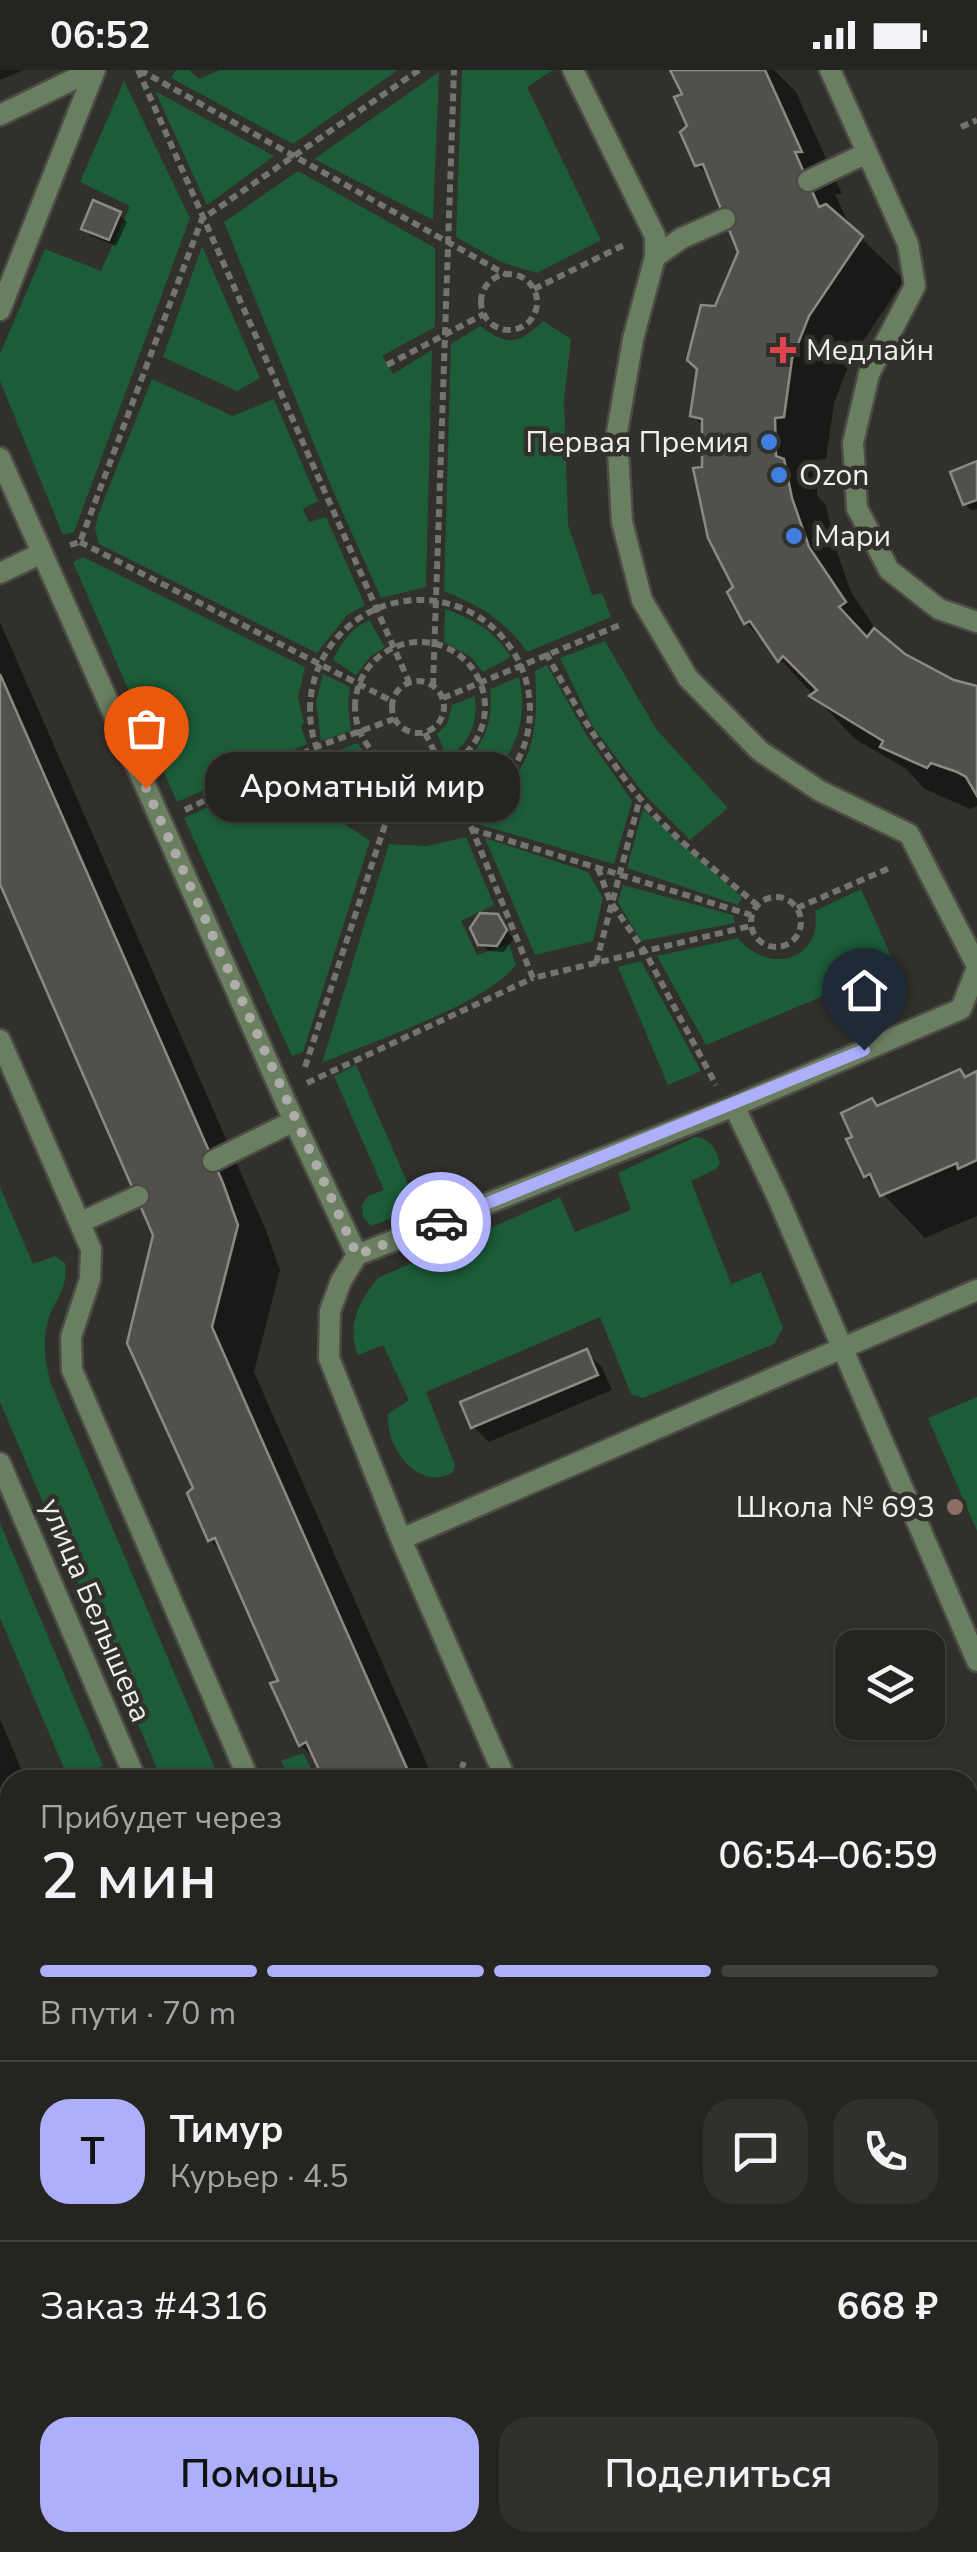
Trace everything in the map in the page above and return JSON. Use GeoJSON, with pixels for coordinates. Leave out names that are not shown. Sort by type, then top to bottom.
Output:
{"type":"FeatureCollection","features":[{"type":"Feature","properties":{"kind":"street"},"geometry":{"type":"LineString","coordinates":[[0,115],[94,70]]}},
{"type":"Feature","properties":{"kind":"street"},"geometry":{"type":"LineString","coordinates":[[0,310],[94,70]]}},
{"type":"Feature","properties":{"kind":"street"},"geometry":{"type":"LineString","coordinates":[[502,1770],[401,1539],[329,1358],[330,1311],[341,1280],[357,1255],[730,1107],[961,1009],[977,967],[910,834],[820,790],[760,751],[688,678],[642,600],[622,522],[617,432],[633,339],[656,257],[652,232],[573,70]]}},
{"type":"Feature","properties":{"kind":"street"},"geometry":{"type":"LineString","coordinates":[[830,70],[908,244],[915,286],[869,374],[853,443],[857,508],[889,570],[938,610],[977,622]]}},
{"type":"Feature","properties":{"kind":"street"},"geometry":{"type":"LineString","coordinates":[[808,181],[867,153]]}},
{"type":"Feature","properties":{"kind":"street"},"geometry":{"type":"LineString","coordinates":[[656,257],[682,238],[725,219]]}},
{"type":"Feature","properties":{"kind":"street"},"geometry":{"type":"LineString","coordinates":[[0,458],[357,1255]]}},
{"type":"Feature","properties":{"kind":"street"},"geometry":{"type":"LineString","coordinates":[[0,573],[42,553]]}},
{"type":"Feature","properties":{"kind":"street"},"geometry":{"type":"LineString","coordinates":[[0,1040],[91,1249],[90,1279],[70,1337],[72,1370],[245,1770]]}},
{"type":"Feature","properties":{"kind":"street"},"geometry":{"type":"LineString","coordinates":[[730,1107],[842,1348],[977,1661]]}},
{"type":"Feature","properties":{"kind":"street"},"geometry":{"type":"LineString","coordinates":[[214,1161],[294,1120]]}},
{"type":"Feature","properties":{"kind":"street"},"geometry":{"type":"LineString","coordinates":[[82,1222],[138,1196]]}},
{"type":"Feature","properties":{"kind":"street"},"geometry":{"type":"LineString","coordinates":[[401,1539],[977,1290]]}},
{"type":"Feature","properties":{"kind":"street","name":"улица Белышева"},"geometry":{"type":"LineString","coordinates":[[0,1463],[132,1770]]}},
{"type":"Feature","properties":{"kind":"path"},"geometry":{"type":"LineString","coordinates":[[139,70],[448,243],[506,274],[520,276],[534,289],[536,313],[526,325],[513,330],[498,328],[484,314],[483,292],[492,279],[506,274]]}},
{"type":"Feature","properties":{"kind":"path"},"geometry":{"type":"LineString","coordinates":[[139,70],[409,682]]}},
{"type":"Feature","properties":{"kind":"path"},"geometry":{"type":"LineString","coordinates":[[80,542],[202,219],[419,70]]}},
{"type":"Feature","properties":{"kind":"path"},"geometry":{"type":"LineString","coordinates":[[433,686],[454,70]]}},
{"type":"Feature","properties":{"kind":"path"},"geometry":{"type":"LineString","coordinates":[[961,127],[977,120]]}},
{"type":"Feature","properties":{"kind":"path"},"geometry":{"type":"LineString","coordinates":[[534,289],[652,232]]}},
{"type":"Feature","properties":{"kind":"path"},"geometry":{"type":"LineString","coordinates":[[388,366],[484,314]]}},
{"type":"Feature","properties":{"kind":"path"},"geometry":{"type":"LineString","coordinates":[[42,553],[80,542],[392,701]]}},
{"type":"Feature","properties":{"kind":"path"},"geometry":{"type":"LineString","coordinates":[[409,599],[434,601],[476,614],[503,636],[521,665],[531,699],[529,734],[516,766],[494,793],[465,812],[431,820],[388,816],[364,806],[337,784],[316,747],[309,721],[311,686],[321,662],[346,628],[376,608],[409,599]]}},
{"type":"Feature","properties":{"kind":"path"},"geometry":{"type":"LineString","coordinates":[[414,642],[434,643],[454,650],[469,664],[486,700],[484,721],[477,740],[464,756],[427,772],[403,770],[371,750],[360,733],[355,714],[360,684],[377,658],[392,648],[414,642]]}},
{"type":"Feature","properties":{"kind":"path"},"geometry":{"type":"LineString","coordinates":[[443,698],[574,644]]}},
{"type":"Feature","properties":{"kind":"path"},"geometry":{"type":"LineString","coordinates":[[546,653],[581,717],[640,798],[758,904]]}},
{"type":"Feature","properties":{"kind":"path"},"geometry":{"type":"LineString","coordinates":[[420,680],[433,686],[443,698],[439,723],[425,732],[407,730],[394,719],[392,701],[409,682],[420,680]]}},
{"type":"Feature","properties":{"kind":"path"},"geometry":{"type":"LineString","coordinates":[[161,822],[316,747],[394,719]]}},
{"type":"Feature","properties":{"kind":"path"},"geometry":{"type":"LineString","coordinates":[[425,732],[465,812],[533,978]]}},
{"type":"Feature","properties":{"kind":"path"},"geometry":{"type":"LineString","coordinates":[[403,770],[298,1087],[533,978],[750,926]]}},
{"type":"Feature","properties":{"kind":"path"},"geometry":{"type":"LineString","coordinates":[[596,963],[640,798]]}},
{"type":"Feature","properties":{"kind":"path"},"geometry":{"type":"LineString","coordinates":[[471,829],[752,915]]}},
{"type":"Feature","properties":{"kind":"path"},"geometry":{"type":"LineString","coordinates":[[796,908],[920,855]]}},
{"type":"Feature","properties":{"kind":"path"},"geometry":{"type":"LineString","coordinates":[[597,867],[610,902],[645,952],[730,1107]]}},
{"type":"Feature","properties":{"kind":"path"},"geometry":{"type":"LineString","coordinates":[[778,897],[796,908],[801,920],[790,943],[778,948],[766,946],[756,938],[750,926],[758,904],[778,897]]}},
{"type":"Feature","properties":{"kind":"green space"},"geometry":{"type":"Polygon","coordinates":[[[176,70],[189,70],[199,79],[220,70],[398,70],[293,144],[171,78],[176,70]]]}},
{"type":"Feature","properties":{"kind":"green space"},"geometry":{"type":"Polygon","coordinates":[[[462,70],[553,70],[527,87],[601,240],[537,273],[501,262],[456,237],[462,70]]]}},
{"type":"Feature","properties":{"kind":"green space"},"geometry":{"type":"Polygon","coordinates":[[[439,72],[433,220],[314,159],[439,72]]]}},
{"type":"Feature","properties":{"kind":"green space"},"geometry":{"type":"Polygon","coordinates":[[[124,81],[190,218],[74,532],[63,535],[0,381],[0,354],[45,249],[101,271],[130,206],[80,182],[124,81]]]}},
{"type":"Feature","properties":{"kind":"green space"},"geometry":{"type":"Polygon","coordinates":[[[155,91],[274,156],[207,205],[155,91]]]}},
{"type":"Feature","properties":{"kind":"green space"},"geometry":{"type":"Polygon","coordinates":[[[298,171],[435,248],[435,327],[382,356],[393,374],[432,350],[426,587],[381,598],[333,491],[224,222],[298,171]]]}},
{"type":"Feature","properties":{"kind":"green space"},"geometry":{"type":"Polygon","coordinates":[[[202,246],[260,378],[237,391],[163,357],[202,246]]]}},
{"type":"Feature","properties":{"kind":"green space"},"geometry":{"type":"Polygon","coordinates":[[[543,321],[571,339],[564,399],[568,525],[592,595],[602,593],[611,617],[527,652],[490,615],[444,591],[451,344],[480,326],[498,337],[513,340],[543,321]]]}},
{"type":"Feature","properties":{"kind":"green space"},"geometry":{"type":"Polygon","coordinates":[[[152,379],[233,416],[274,399],[318,501],[303,509],[309,522],[326,517],[365,605],[347,615],[317,653],[99,544],[95,529],[98,515],[152,379]]]}},
{"type":"Feature","properties":{"kind":"green space"},"geometry":{"type":"Polygon","coordinates":[[[83,557],[305,667],[298,698],[307,744],[177,802],[73,562],[83,557]]]}},
{"type":"Feature","properties":{"kind":"green space"},"geometry":{"type":"Polygon","coordinates":[[[445,609],[482,627],[511,657],[483,672],[471,657],[444,642],[445,609]]]}},
{"type":"Feature","properties":{"kind":"green space"},"geometry":{"type":"Polygon","coordinates":[[[369,620],[385,647],[370,657],[356,675],[333,660],[347,637],[369,620]]]}},
{"type":"Feature","properties":{"kind":"green space"},"geometry":{"type":"Polygon","coordinates":[[[605,641],[656,729],[728,808],[690,840],[645,795],[593,727],[560,658],[605,641]]]}},
{"type":"Feature","properties":{"kind":"green space"},"geometry":{"type":"Polygon","coordinates":[[[547,665],[587,736],[632,801],[614,864],[478,824],[475,814],[509,783],[528,752],[535,716],[535,671],[547,665]]]}},
{"type":"Feature","properties":{"kind":"green space"},"geometry":{"type":"Polygon","coordinates":[[[323,674],[350,687],[351,731],[321,741],[316,702],[323,674]]]}},
{"type":"Feature","properties":{"kind":"green space"},"geometry":{"type":"Polygon","coordinates":[[[519,677],[522,713],[513,746],[495,774],[468,799],[455,772],[484,735],[490,714],[490,689],[519,677]]]}},
{"type":"Feature","properties":{"kind":"green space"},"geometry":{"type":"Polygon","coordinates":[[[475,696],[471,731],[448,758],[437,734],[447,724],[452,705],[475,696]]]}},
{"type":"Feature","properties":{"kind":"green space"},"geometry":{"type":"Polygon","coordinates":[[[357,743],[375,765],[396,778],[385,806],[352,786],[328,755],[357,743]]]}},
{"type":"Feature","properties":{"kind":"green space"},"geometry":{"type":"Polygon","coordinates":[[[291,770],[317,804],[370,841],[303,1052],[292,1056],[184,818],[291,770]]]}},
{"type":"Feature","properties":{"kind":"green space"},"geometry":{"type":"Polygon","coordinates":[[[643,809],[742,897],[738,905],[627,868],[643,809]]]}},
{"type":"Feature","properties":{"kind":"green space"},"geometry":{"type":"Polygon","coordinates":[[[466,837],[494,905],[461,921],[477,955],[509,944],[516,965],[501,980],[454,1008],[322,1063],[389,844],[427,846],[466,837]]]}},
{"type":"Feature","properties":{"kind":"green space"},"geometry":{"type":"Polygon","coordinates":[[[485,838],[588,872],[603,898],[593,941],[535,955],[485,838]]]}},
{"type":"Feature","properties":{"kind":"green space"},"geometry":{"type":"Polygon","coordinates":[[[623,885],[733,915],[735,923],[641,941],[618,902],[623,885]]]}},
{"type":"Feature","properties":{"kind":"green space"},"geometry":{"type":"Polygon","coordinates":[[[861,889],[904,985],[858,1007],[847,986],[706,1045],[657,956],[738,938],[764,957],[791,957],[811,941],[815,911],[861,889]]]}},
{"type":"Feature","properties":{"kind":"green space"},"geometry":{"type":"Polygon","coordinates":[[[641,961],[701,1071],[668,1085],[618,967],[641,961]]]}},
{"type":"Feature","properties":{"kind":"green space"},"geometry":{"type":"Polygon","coordinates":[[[356,1065],[408,1184],[410,1197],[397,1216],[371,1226],[363,1217],[362,1205],[368,1196],[384,1190],[334,1076],[356,1065]]]}},
{"type":"Feature","properties":{"kind":"green space"},"geometry":{"type":"Polygon","coordinates":[[[695,1137],[712,1146],[720,1163],[691,1181],[731,1284],[761,1272],[783,1328],[774,1344],[643,1398],[631,1394],[600,1317],[426,1392],[455,1465],[453,1472],[440,1477],[416,1472],[398,1452],[388,1427],[388,1414],[409,1400],[383,1345],[358,1355],[353,1334],[356,1314],[378,1278],[560,1197],[575,1232],[631,1210],[618,1173],[695,1137]]]}},
{"type":"Feature","properties":{"kind":"green space"},"geometry":{"type":"Polygon","coordinates":[[[0,1187],[33,1264],[55,1256],[65,1263],[65,1281],[46,1332],[45,1355],[51,1384],[216,1770],[158,1770],[0,1402],[0,1187]]]}},
{"type":"Feature","properties":{"kind":"green space"},"geometry":{"type":"Polygon","coordinates":[[[977,1397],[977,1531],[928,1418],[977,1397]]]}},
{"type":"Feature","properties":{"kind":"green space"},"geometry":{"type":"Polygon","coordinates":[[[0,1523],[103,1766],[65,1770],[0,1618],[0,1523]]]}},
{"type":"Feature","properties":{"kind":"green space"},"geometry":{"type":"Polygon","coordinates":[[[303,1753],[312,1770],[285,1770],[281,1761],[303,1753]]]}},
{"type":"Feature","properties":{"kind":"building"},"geometry":{"type":"Polygon","coordinates":[[[670,70],[765,70],[802,152],[795,152],[819,207],[826,204],[863,236],[809,316],[792,359],[784,417],[775,418],[776,456],[784,459],[809,547],[846,602],[839,607],[867,637],[874,628],[905,654],[954,680],[977,686],[977,796],[966,777],[931,763],[927,768],[880,747],[883,741],[809,696],[817,690],[783,656],[778,662],[750,621],[744,624],[727,592],[733,587],[708,538],[693,468],[702,467],[702,419],[690,416],[697,369],[687,360],[701,305],[715,306],[738,252],[703,164],[695,166],[680,132],[687,126],[674,97],[682,94],[670,70]]]}},
{"type":"Feature","properties":{"kind":"building"},"geometry":{"type":"Polygon","coordinates":[[[93,200],[121,212],[109,240],[81,229],[93,200]]]}},
{"type":"Feature","properties":{"kind":"building"},"geometry":{"type":"Polygon","coordinates":[[[977,461],[977,500],[963,505],[950,472],[977,461]]]}},
{"type":"Feature","properties":{"kind":"building"},"geometry":{"type":"Polygon","coordinates":[[[0,674],[223,1183],[238,1225],[212,1327],[408,1770],[319,1770],[306,1742],[299,1746],[270,1683],[278,1681],[215,1538],[208,1541],[187,1493],[193,1488],[127,1343],[153,1235],[0,884],[0,674]]]}},
{"type":"Feature","properties":{"kind":"building"},"geometry":{"type":"Polygon","coordinates":[[[480,913],[498,914],[507,930],[497,946],[478,945],[470,928],[480,913]]]}},
{"type":"Feature","properties":{"kind":"building"},"geometry":{"type":"Polygon","coordinates":[[[960,1069],[965,1077],[977,1071],[977,1160],[958,1169],[957,1163],[880,1196],[870,1174],[864,1177],[846,1139],[852,1137],[841,1113],[872,1098],[877,1106],[960,1069]]]}},
{"type":"Feature","properties":{"kind":"building"},"geometry":{"type":"Polygon","coordinates":[[[587,1349],[598,1375],[471,1428],[460,1402],[587,1349]]]}},
{"type":"Feature","properties":{"kind":"way so far"},"geometry":{"type":"LineString","coordinates":[[146,788],[357,1255],[441,1222]]}},
{"type":"Feature","properties":{"kind":"place","name":"Медлайн"},"geometry":{"type":"Point","coordinates":[783,350]}},
{"type":"Feature","properties":{"kind":"place","name":"Первая Премия"},"geometry":{"type":"Point","coordinates":[769,442]}},
{"type":"Feature","properties":{"kind":"place","name":"Ozon"},"geometry":{"type":"Point","coordinates":[779,475]}},
{"type":"Feature","properties":{"kind":"place","name":"Мари"},"geometry":{"type":"Point","coordinates":[794,536]}},
{"type":"Feature","properties":{"kind":"place","name":"Ароматный мир"},"geometry":{"type":"Point","coordinates":[146,788]}},
{"type":"Feature","properties":{"kind":"place","name":"Школа № 693"},"geometry":{"type":"Point","coordinates":[955,1507]}},
{"type":"Feature","properties":{"kind":"route"},"geometry":{"type":"LineString","coordinates":[[441,1222],[864,1050]]}}]}
